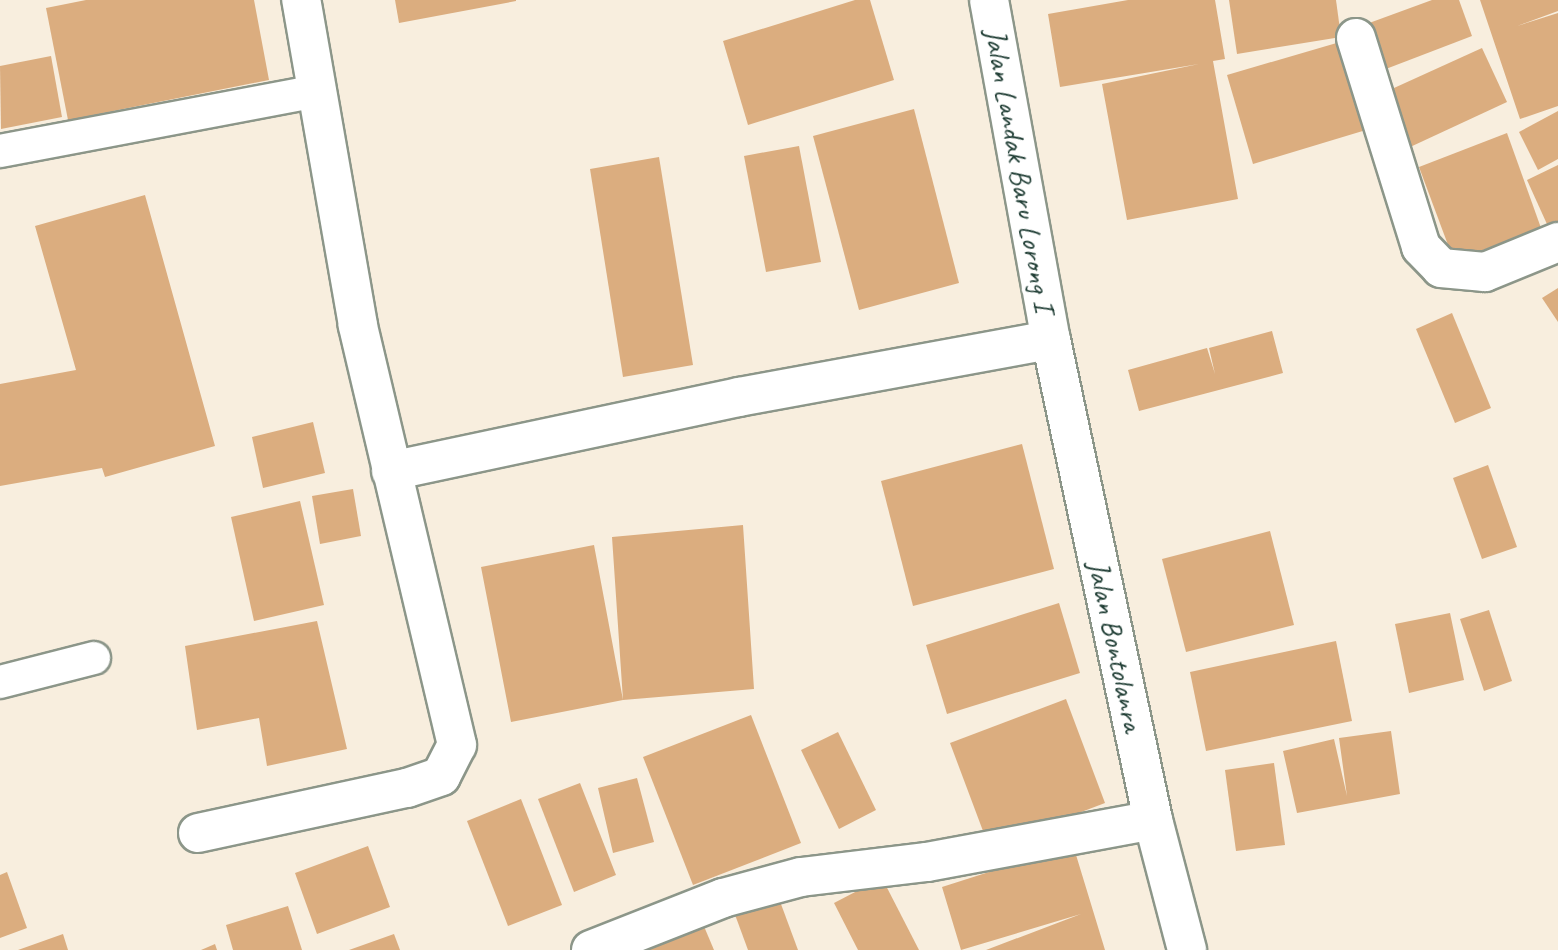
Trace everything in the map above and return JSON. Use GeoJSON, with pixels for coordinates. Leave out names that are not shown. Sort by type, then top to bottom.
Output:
{"type":"FeatureCollection","features":[{"type":"Feature","properties":{"kind":"street"},"geometry":{"type":"LineString","coordinates":[[198,833],[407,788],[441,776],[457,745],[358,325],[301,0]]}},
{"type":"Feature","properties":{"kind":"street","name":"Jalan Landak Baru Lorong I"},"geometry":{"type":"LineString","coordinates":[[989,0],[1051,340]]}},
{"type":"Feature","properties":{"kind":"street"},"geometry":{"type":"LineString","coordinates":[[1356,38],[1421,247],[1441,268],[1485,272],[1558,242]]}},
{"type":"Feature","properties":{"kind":"street"},"geometry":{"type":"LineString","coordinates":[[391,471],[739,397],[1051,340]]}},
{"type":"Feature","properties":{"kind":"street","name":"Jalan Bontolanra"},"geometry":{"type":"LineString","coordinates":[[1051,340],[1153,820],[1187,950]]}},
{"type":"Feature","properties":{"kind":"street"},"geometry":{"type":"LineString","coordinates":[[591,950],[723,898],[801,877],[928,862],[1153,820]]}},
{"type":"Feature","properties":{"kind":"lane"},"geometry":{"type":"LineString","coordinates":[[0,151],[317,91]]}},
{"type":"Feature","properties":{"kind":"lane"},"geometry":{"type":"LineString","coordinates":[[0,682],[94,658]]}},
{"type":"Feature","properties":{"kind":"building"},"geometry":{"type":"Polygon","coordinates":[[[86,0],[254,0],[269,80],[68,120],[46,8],[86,0]]]}},
{"type":"Feature","properties":{"kind":"building"},"geometry":{"type":"Polygon","coordinates":[[[395,0],[516,0],[516,1],[399,23],[395,0]]]}},
{"type":"Feature","properties":{"kind":"building"},"geometry":{"type":"Polygon","coordinates":[[[855,0],[870,0],[894,80],[748,125],[723,41],[855,0]]]}},
{"type":"Feature","properties":{"kind":"building"},"geometry":{"type":"Polygon","coordinates":[[[1128,0],[1215,0],[1225,59],[1213,61],[1238,199],[1127,220],[1102,84],[1199,64],[1060,87],[1048,14],[1128,0]]]}},
{"type":"Feature","properties":{"kind":"building"},"geometry":{"type":"Polygon","coordinates":[[[1229,0],[1336,0],[1341,37],[1237,54],[1229,0]]]}},
{"type":"Feature","properties":{"kind":"building"},"geometry":{"type":"Polygon","coordinates":[[[1432,0],[1459,0],[1472,36],[1378,72],[1361,26],[1432,0]]]}},
{"type":"Feature","properties":{"kind":"building"},"geometry":{"type":"Polygon","coordinates":[[[1480,0],[1558,0],[1558,11],[1517,26],[1558,13],[1558,106],[1520,119],[1480,0]]]}},
{"type":"Feature","properties":{"kind":"building"},"geometry":{"type":"Polygon","coordinates":[[[1340,42],[1366,130],[1253,164],[1227,75],[1340,42]]]}},
{"type":"Feature","properties":{"kind":"building"},"geometry":{"type":"Polygon","coordinates":[[[1482,48],[1507,102],[1408,148],[1383,93],[1482,48]]]}},
{"type":"Feature","properties":{"kind":"building"},"geometry":{"type":"Polygon","coordinates":[[[51,56],[62,117],[1,129],[0,66],[51,56]]]}},
{"type":"Feature","properties":{"kind":"building"},"geometry":{"type":"Polygon","coordinates":[[[914,109],[959,283],[859,310],[813,136],[914,109]]]}},
{"type":"Feature","properties":{"kind":"building"},"geometry":{"type":"Polygon","coordinates":[[[1558,111],[1558,159],[1538,170],[1519,132],[1558,111]]]}},
{"type":"Feature","properties":{"kind":"building"},"geometry":{"type":"Polygon","coordinates":[[[1507,133],[1541,228],[1454,261],[1419,167],[1507,133]]]}},
{"type":"Feature","properties":{"kind":"building"},"geometry":{"type":"Polygon","coordinates":[[[799,146],[821,262],[766,272],[744,156],[799,146]]]}},
{"type":"Feature","properties":{"kind":"building"},"geometry":{"type":"Polygon","coordinates":[[[659,157],[693,365],[623,377],[590,169],[659,157]]]}},
{"type":"Feature","properties":{"kind":"building"},"geometry":{"type":"Polygon","coordinates":[[[1558,165],[1558,230],[1551,233],[1527,180],[1558,165]]]}},
{"type":"Feature","properties":{"kind":"building"},"geometry":{"type":"Polygon","coordinates":[[[145,195],[215,446],[105,477],[102,468],[0,486],[0,384],[76,370],[35,226],[145,195]]]}},
{"type":"Feature","properties":{"kind":"building"},"geometry":{"type":"Polygon","coordinates":[[[1558,288],[1558,322],[1542,298],[1558,288]]]}},
{"type":"Feature","properties":{"kind":"building"},"geometry":{"type":"Polygon","coordinates":[[[1452,313],[1491,408],[1455,423],[1416,329],[1452,313]]]}},
{"type":"Feature","properties":{"kind":"building"},"geometry":{"type":"Polygon","coordinates":[[[1272,331],[1283,373],[1139,411],[1128,370],[1207,348],[1215,374],[1209,348],[1272,331]]]}},
{"type":"Feature","properties":{"kind":"building"},"geometry":{"type":"Polygon","coordinates":[[[313,422],[325,473],[263,488],[252,437],[313,422]]]}},
{"type":"Feature","properties":{"kind":"building"},"geometry":{"type":"Polygon","coordinates":[[[1022,444],[1054,569],[913,606],[881,481],[1022,444]]]}},
{"type":"Feature","properties":{"kind":"building"},"geometry":{"type":"Polygon","coordinates":[[[1488,465],[1517,547],[1482,559],[1453,478],[1488,465]]]}},
{"type":"Feature","properties":{"kind":"building"},"geometry":{"type":"Polygon","coordinates":[[[353,489],[361,536],[320,544],[312,496],[353,489]]]}},
{"type":"Feature","properties":{"kind":"building"},"geometry":{"type":"Polygon","coordinates":[[[300,501],[324,605],[254,621],[231,517],[300,501]]]}},
{"type":"Feature","properties":{"kind":"building"},"geometry":{"type":"Polygon","coordinates":[[[743,525],[754,689],[623,700],[612,537],[743,525]]]}},
{"type":"Feature","properties":{"kind":"building"},"geometry":{"type":"Polygon","coordinates":[[[1270,531],[1294,625],[1186,652],[1162,559],[1270,531]]]}},
{"type":"Feature","properties":{"kind":"building"},"geometry":{"type":"Polygon","coordinates":[[[594,545],[623,700],[511,722],[481,567],[594,545]]]}},
{"type":"Feature","properties":{"kind":"building"},"geometry":{"type":"Polygon","coordinates":[[[1059,603],[1080,673],[947,714],[926,645],[1059,603]]]}},
{"type":"Feature","properties":{"kind":"building"},"geometry":{"type":"Polygon","coordinates":[[[1489,610],[1512,681],[1484,691],[1460,619],[1489,610]]]}},
{"type":"Feature","properties":{"kind":"building"},"geometry":{"type":"Polygon","coordinates":[[[1450,613],[1464,680],[1409,693],[1395,624],[1450,613]]]}},
{"type":"Feature","properties":{"kind":"building"},"geometry":{"type":"Polygon","coordinates":[[[317,621],[347,749],[267,766],[259,718],[197,730],[185,646],[317,621]]]}},
{"type":"Feature","properties":{"kind":"building"},"geometry":{"type":"Polygon","coordinates":[[[1336,641],[1352,721],[1206,751],[1190,672],[1336,641]]]}},
{"type":"Feature","properties":{"kind":"building"},"geometry":{"type":"Polygon","coordinates":[[[1066,699],[1105,803],[989,847],[950,743],[1066,699]]]}},
{"type":"Feature","properties":{"kind":"building"},"geometry":{"type":"Polygon","coordinates":[[[751,715],[801,843],[693,885],[643,757],[751,715]]]}},
{"type":"Feature","properties":{"kind":"building"},"geometry":{"type":"Polygon","coordinates":[[[1391,731],[1400,794],[1297,813],[1283,751],[1334,739],[1347,796],[1339,738],[1391,731]]]}},
{"type":"Feature","properties":{"kind":"building"},"geometry":{"type":"Polygon","coordinates":[[[838,732],[876,810],[839,829],[801,750],[838,732]]]}},
{"type":"Feature","properties":{"kind":"building"},"geometry":{"type":"Polygon","coordinates":[[[1274,763],[1285,845],[1236,851],[1225,770],[1274,763]]]}},
{"type":"Feature","properties":{"kind":"building"},"geometry":{"type":"Polygon","coordinates":[[[637,778],[654,842],[613,853],[598,788],[637,778]]]}},
{"type":"Feature","properties":{"kind":"building"},"geometry":{"type":"Polygon","coordinates":[[[580,783],[616,875],[574,892],[538,799],[580,783]]]}},
{"type":"Feature","properties":{"kind":"building"},"geometry":{"type":"Polygon","coordinates":[[[521,799],[562,905],[508,926],[467,821],[521,799]]]}},
{"type":"Feature","properties":{"kind":"building"},"geometry":{"type":"Polygon","coordinates":[[[1073,845],[1105,950],[986,950],[1081,914],[961,950],[942,887],[1073,845]]]}},
{"type":"Feature","properties":{"kind":"building"},"geometry":{"type":"Polygon","coordinates":[[[368,846],[390,907],[317,934],[295,873],[368,846]]]}},
{"type":"Feature","properties":{"kind":"building"},"geometry":{"type":"Polygon","coordinates":[[[7,872],[27,928],[0,938],[0,875],[7,872]]]}},
{"type":"Feature","properties":{"kind":"building"},"geometry":{"type":"Polygon","coordinates":[[[882,878],[919,950],[858,950],[834,903],[882,878]]]}},
{"type":"Feature","properties":{"kind":"building"},"geometry":{"type":"Polygon","coordinates":[[[778,896],[798,950],[748,950],[734,912],[778,896]]]}},
{"type":"Feature","properties":{"kind":"building"},"geometry":{"type":"Polygon","coordinates":[[[288,906],[302,950],[233,950],[226,925],[288,906]]]}},
{"type":"Feature","properties":{"kind":"building"},"geometry":{"type":"Polygon","coordinates":[[[703,924],[714,950],[646,950],[703,924]]]}},
{"type":"Feature","properties":{"kind":"building"},"geometry":{"type":"Polygon","coordinates":[[[63,934],[68,950],[18,950],[63,934]]]}},
{"type":"Feature","properties":{"kind":"building"},"geometry":{"type":"Polygon","coordinates":[[[394,934],[400,950],[349,950],[394,934]]]}},
{"type":"Feature","properties":{"kind":"building"},"geometry":{"type":"Polygon","coordinates":[[[215,944],[217,950],[201,950],[215,944]]]}}]}
